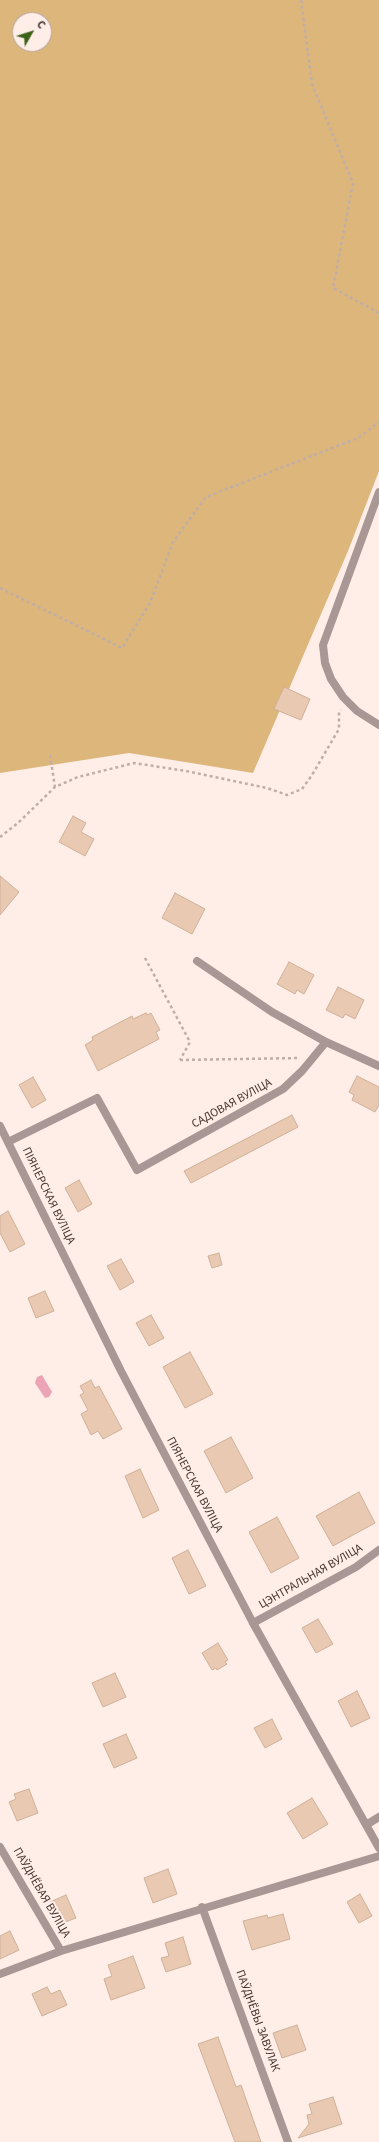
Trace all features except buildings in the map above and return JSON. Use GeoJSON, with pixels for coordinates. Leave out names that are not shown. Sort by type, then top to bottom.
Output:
{"type":"FeatureCollection","features":[{"type":"Feature","properties":{"kind":"street"},"geometry":{"type":"LineString","coordinates":[[379,492],[323,645],[325,663],[331,679],[357,711],[379,725]]}},
{"type":"Feature","properties":{"kind":"street"},"geometry":{"type":"LineString","coordinates":[[197,961],[272,1012],[326,1042],[379,1066]]}},
{"type":"Feature","properties":{"kind":"street","name":"САДОВАЯ ВУЛІЦА"},"geometry":{"type":"LineString","coordinates":[[8,1142],[96,1098],[137,1170],[270,1098],[292,1081],[326,1042]]}},
{"type":"Feature","properties":{"kind":"street","name":"ПІЯНЕРСКАЯ ВУЛІЦА"},"geometry":{"type":"LineString","coordinates":[[0,1126],[121,1371],[253,1623],[379,1848]]}},
{"type":"Feature","properties":{"kind":"street","name":"ЦЭНТРАЛЬНАЯ ВУЛІЦА"},"geometry":{"type":"LineString","coordinates":[[253,1623],[356,1567],[379,1550]]}},
{"type":"Feature","properties":{"kind":"street"},"geometry":{"type":"LineString","coordinates":[[366,1824],[379,1817]]}},
{"type":"Feature","properties":{"kind":"street","name":"ПАЎДНЁВАЯ ВУЛІЦА"},"geometry":{"type":"LineString","coordinates":[[0,1847],[61,1951]]}},
{"type":"Feature","properties":{"kind":"street"},"geometry":{"type":"LineString","coordinates":[[0,1974],[61,1951],[202,1907],[379,1856]]}},
{"type":"Feature","properties":{"kind":"street","name":"ПАЎДНЁВЫ ЗАВУЛАК"},"geometry":{"type":"LineString","coordinates":[[202,1907],[288,2142]]}},
{"type":"Feature","properties":{"kind":"path"},"geometry":{"type":"LineString","coordinates":[[302,0],[312,84],[353,183],[333,288],[379,313]]}},
{"type":"Feature","properties":{"kind":"path"},"geometry":{"type":"LineString","coordinates":[[0,588],[122,648],[150,603],[173,542],[206,497],[358,438],[379,422]]}},
{"type":"Feature","properties":{"kind":"path"},"geometry":{"type":"LineString","coordinates":[[0,836],[18,823],[55,787],[78,777],[134,763],[186,771],[267,788],[287,795],[302,788],[312,775],[339,729],[339,712],[349,702]]}},
{"type":"Feature","properties":{"kind":"path"},"geometry":{"type":"LineString","coordinates":[[50,755],[55,787]]}},
{"type":"Feature","properties":{"kind":"path"},"geometry":{"type":"LineString","coordinates":[[145,958],[190,1042],[180,1060],[290,1059],[315,1056]]}},
{"type":"Feature","properties":{"kind":"shaded area"},"geometry":{"type":"Polygon","coordinates":[[[0,0],[379,0],[379,471],[348,551],[253,773],[129,753],[0,773],[0,0]]]}},
{"type":"Feature","properties":{"kind":"shaded area"},"geometry":{"type":"Polygon","coordinates":[[[42,1375],[52,1392],[49,1397],[45,1398],[35,1383],[37,1377],[42,1375]]]}}]}
